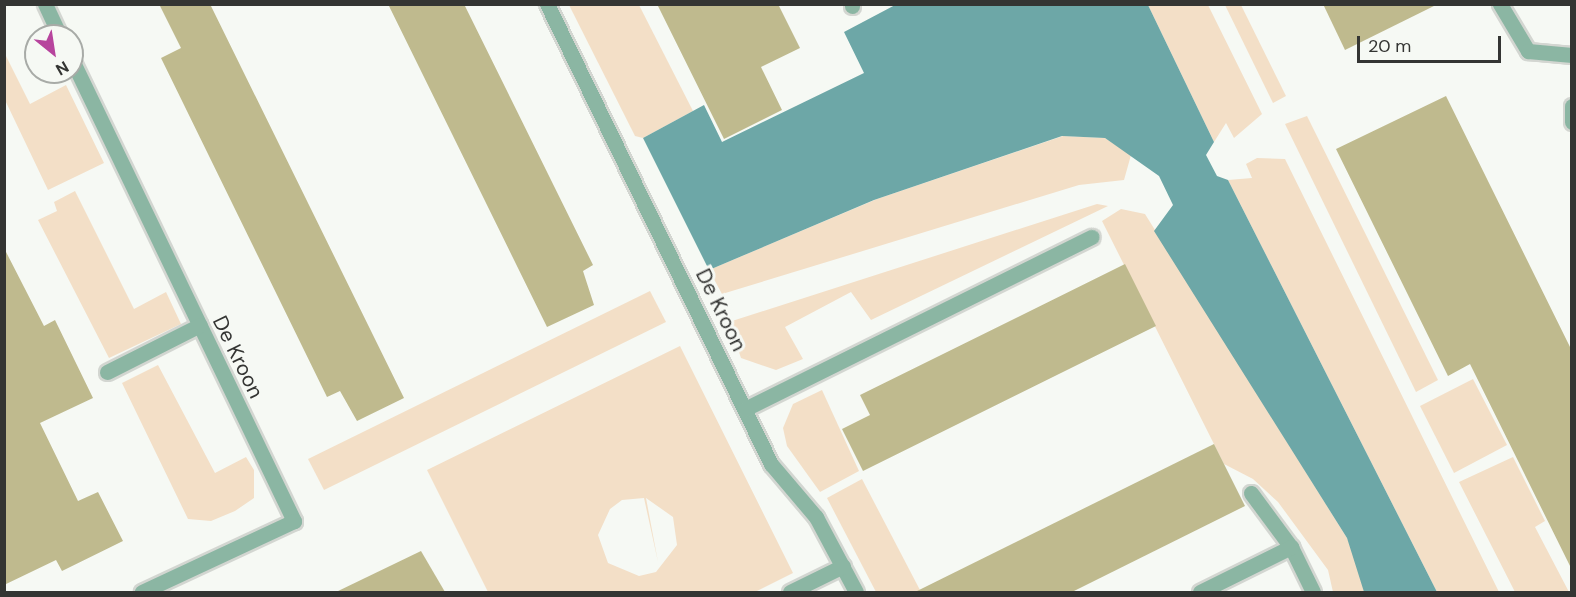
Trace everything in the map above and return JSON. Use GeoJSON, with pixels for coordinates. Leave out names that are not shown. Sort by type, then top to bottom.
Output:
{"type":"FeatureCollection","features":[{"type":"Feature","properties":{"kind":"street"},"geometry":{"type":"LineString","coordinates":[[45,4],[54,24]]}},
{"type":"Feature","properties":{"kind":"street","name":"De Kroon"},"geometry":{"type":"LineString","coordinates":[[547,4],[771,464],[816,517],[855,592]]}},
{"type":"Feature","properties":{"kind":"street"},"geometry":{"type":"LineString","coordinates":[[1500,4],[1528,51],[1572,55]]}},
{"type":"Feature","properties":{"kind":"street","name":"De Kroon"},"geometry":{"type":"LineString","coordinates":[[84,84],[294,520],[142,592]]}},
{"type":"Feature","properties":{"kind":"street"},"geometry":{"type":"LineString","coordinates":[[1572,106],[1572,122]]}},
{"type":"Feature","properties":{"kind":"street"},"geometry":{"type":"LineString","coordinates":[[745,409],[1092,237]]}},
{"type":"Feature","properties":{"kind":"street"},"geometry":{"type":"LineString","coordinates":[[107,372],[200,326]]}},
{"type":"Feature","properties":{"kind":"street"},"geometry":{"type":"LineString","coordinates":[[1251,493],[1291,547],[1309,591]]}},
{"type":"Feature","properties":{"kind":"street"},"geometry":{"type":"LineString","coordinates":[[1200,592],[1291,547]]}},
{"type":"Feature","properties":{"kind":"street"},"geometry":{"type":"LineString","coordinates":[[790,592],[843,566]]}},
{"type":"Feature","properties":{"kind":"shaded area"},"geometry":{"type":"Polygon","coordinates":[[[569,5],[639,5],[693,111],[643,138],[635,136],[569,5]]]}},
{"type":"Feature","properties":{"kind":"shaded area"},"geometry":{"type":"Polygon","coordinates":[[[1148,5],[1208,5],[1262,114],[1234,138],[1226,123],[1214,142],[1148,5]]]}},
{"type":"Feature","properties":{"kind":"shaded area"},"geometry":{"type":"Polygon","coordinates":[[[1225,5],[1241,5],[1286,96],[1273,103],[1225,5]]]}},
{"type":"Feature","properties":{"kind":"shaded area"},"geometry":{"type":"Polygon","coordinates":[[[5,54],[30,104],[66,85],[104,163],[48,190],[5,100],[5,54]]]}},
{"type":"Feature","properties":{"kind":"shaded area"},"geometry":{"type":"Polygon","coordinates":[[[1307,116],[1438,380],[1416,392],[1285,124],[1307,116]]]}},
{"type":"Feature","properties":{"kind":"shaded area"},"geometry":{"type":"Polygon","coordinates":[[[1063,136],[1105,138],[1131,155],[1124,180],[1079,185],[722,294],[709,270],[877,199],[1063,136]]]}},
{"type":"Feature","properties":{"kind":"shaded area"},"geometry":{"type":"Polygon","coordinates":[[[1257,158],[1285,159],[1499,592],[1437,592],[1228,180],[1252,178],[1246,164],[1257,158]]]}},
{"type":"Feature","properties":{"kind":"shaded area"},"geometry":{"type":"Polygon","coordinates":[[[75,191],[134,309],[166,292],[181,324],[109,358],[38,220],[57,211],[54,202],[75,191]]]}},
{"type":"Feature","properties":{"kind":"shaded area"},"geometry":{"type":"Polygon","coordinates":[[[1097,204],[1108,206],[871,320],[851,292],[785,327],[803,359],[776,370],[741,358],[729,322],[1097,204]]]}},
{"type":"Feature","properties":{"kind":"shaded area"},"geometry":{"type":"Polygon","coordinates":[[[1121,209],[1145,214],[1347,538],[1362,571],[1364,592],[1333,592],[1328,570],[1278,502],[1253,479],[1224,464],[1102,221],[1121,209]]]}},
{"type":"Feature","properties":{"kind":"shaded area"},"geometry":{"type":"Polygon","coordinates":[[[650,291],[666,322],[324,490],[308,459],[650,291]]]}},
{"type":"Feature","properties":{"kind":"shaded area"},"geometry":{"type":"Polygon","coordinates":[[[680,346],[793,573],[755,592],[488,592],[427,470],[680,346]],[[644,498],[622,500],[610,509],[598,535],[608,563],[639,576],[656,572],[677,545],[673,517],[646,498],[658,562],[644,498]]]}},
{"type":"Feature","properties":{"kind":"shaded area"},"geometry":{"type":"Polygon","coordinates":[[[158,365],[215,473],[246,457],[254,470],[254,498],[235,511],[211,521],[188,519],[122,383],[158,365]]]}},
{"type":"Feature","properties":{"kind":"shaded area"},"geometry":{"type":"Polygon","coordinates":[[[1473,379],[1507,445],[1454,473],[1420,406],[1473,379]]]}},
{"type":"Feature","properties":{"kind":"shaded area"},"geometry":{"type":"Polygon","coordinates":[[[822,390],[859,471],[820,492],[787,446],[783,428],[793,404],[822,390]]]}},
{"type":"Feature","properties":{"kind":"shaded area"},"geometry":{"type":"Polygon","coordinates":[[[1513,457],[1545,521],[1535,527],[1569,592],[1515,592],[1459,482],[1513,457]]]}},
{"type":"Feature","properties":{"kind":"shaded area"},"geometry":{"type":"Polygon","coordinates":[[[862,479],[921,592],[876,592],[827,498],[862,479]]]}},
{"type":"Feature","properties":{"kind":"water"},"geometry":{"type":"Polygon","coordinates":[[[897,4],[1148,5],[1214,142],[1206,155],[1217,176],[1228,180],[1437,592],[1364,592],[1347,538],[1154,231],[1173,205],[1159,176],[1105,138],[1062,136],[874,200],[709,270],[643,138],[704,105],[722,142],[864,73],[844,32],[897,4]]]}},
{"type":"Feature","properties":{"kind":"building"},"geometry":{"type":"Polygon","coordinates":[[[159,4],[210,4],[404,398],[357,421],[340,391],[327,397],[161,58],[181,48],[159,4]]]}},
{"type":"Feature","properties":{"kind":"building"},"geometry":{"type":"Polygon","coordinates":[[[388,4],[464,4],[593,265],[583,271],[594,305],[547,327],[388,4]]]}},
{"type":"Feature","properties":{"kind":"building"},"geometry":{"type":"Polygon","coordinates":[[[657,4],[778,4],[800,48],[761,67],[782,110],[724,139],[657,4]]]}},
{"type":"Feature","properties":{"kind":"building"},"geometry":{"type":"Polygon","coordinates":[[[1323,4],[1438,4],[1345,50],[1323,4]]]}},
{"type":"Feature","properties":{"kind":"building"},"geometry":{"type":"Polygon","coordinates":[[[1446,96],[1572,351],[1572,570],[1470,364],[1448,376],[1336,149],[1446,96]]]}},
{"type":"Feature","properties":{"kind":"building"},"geometry":{"type":"Polygon","coordinates":[[[4,248],[44,326],[55,320],[93,398],[40,423],[78,501],[98,492],[123,541],[62,571],[56,560],[4,585],[4,248]]]}},
{"type":"Feature","properties":{"kind":"building"},"geometry":{"type":"Polygon","coordinates":[[[1125,264],[1156,326],[863,471],[842,429],[870,415],[860,395],[1125,264]]]}},
{"type":"Feature","properties":{"kind":"building"},"geometry":{"type":"Polygon","coordinates":[[[1214,444],[1245,506],[1072,592],[915,592],[1214,444]]]}},
{"type":"Feature","properties":{"kind":"building"},"geometry":{"type":"Polygon","coordinates":[[[421,551],[445,592],[336,592],[421,551]]]}}]}
